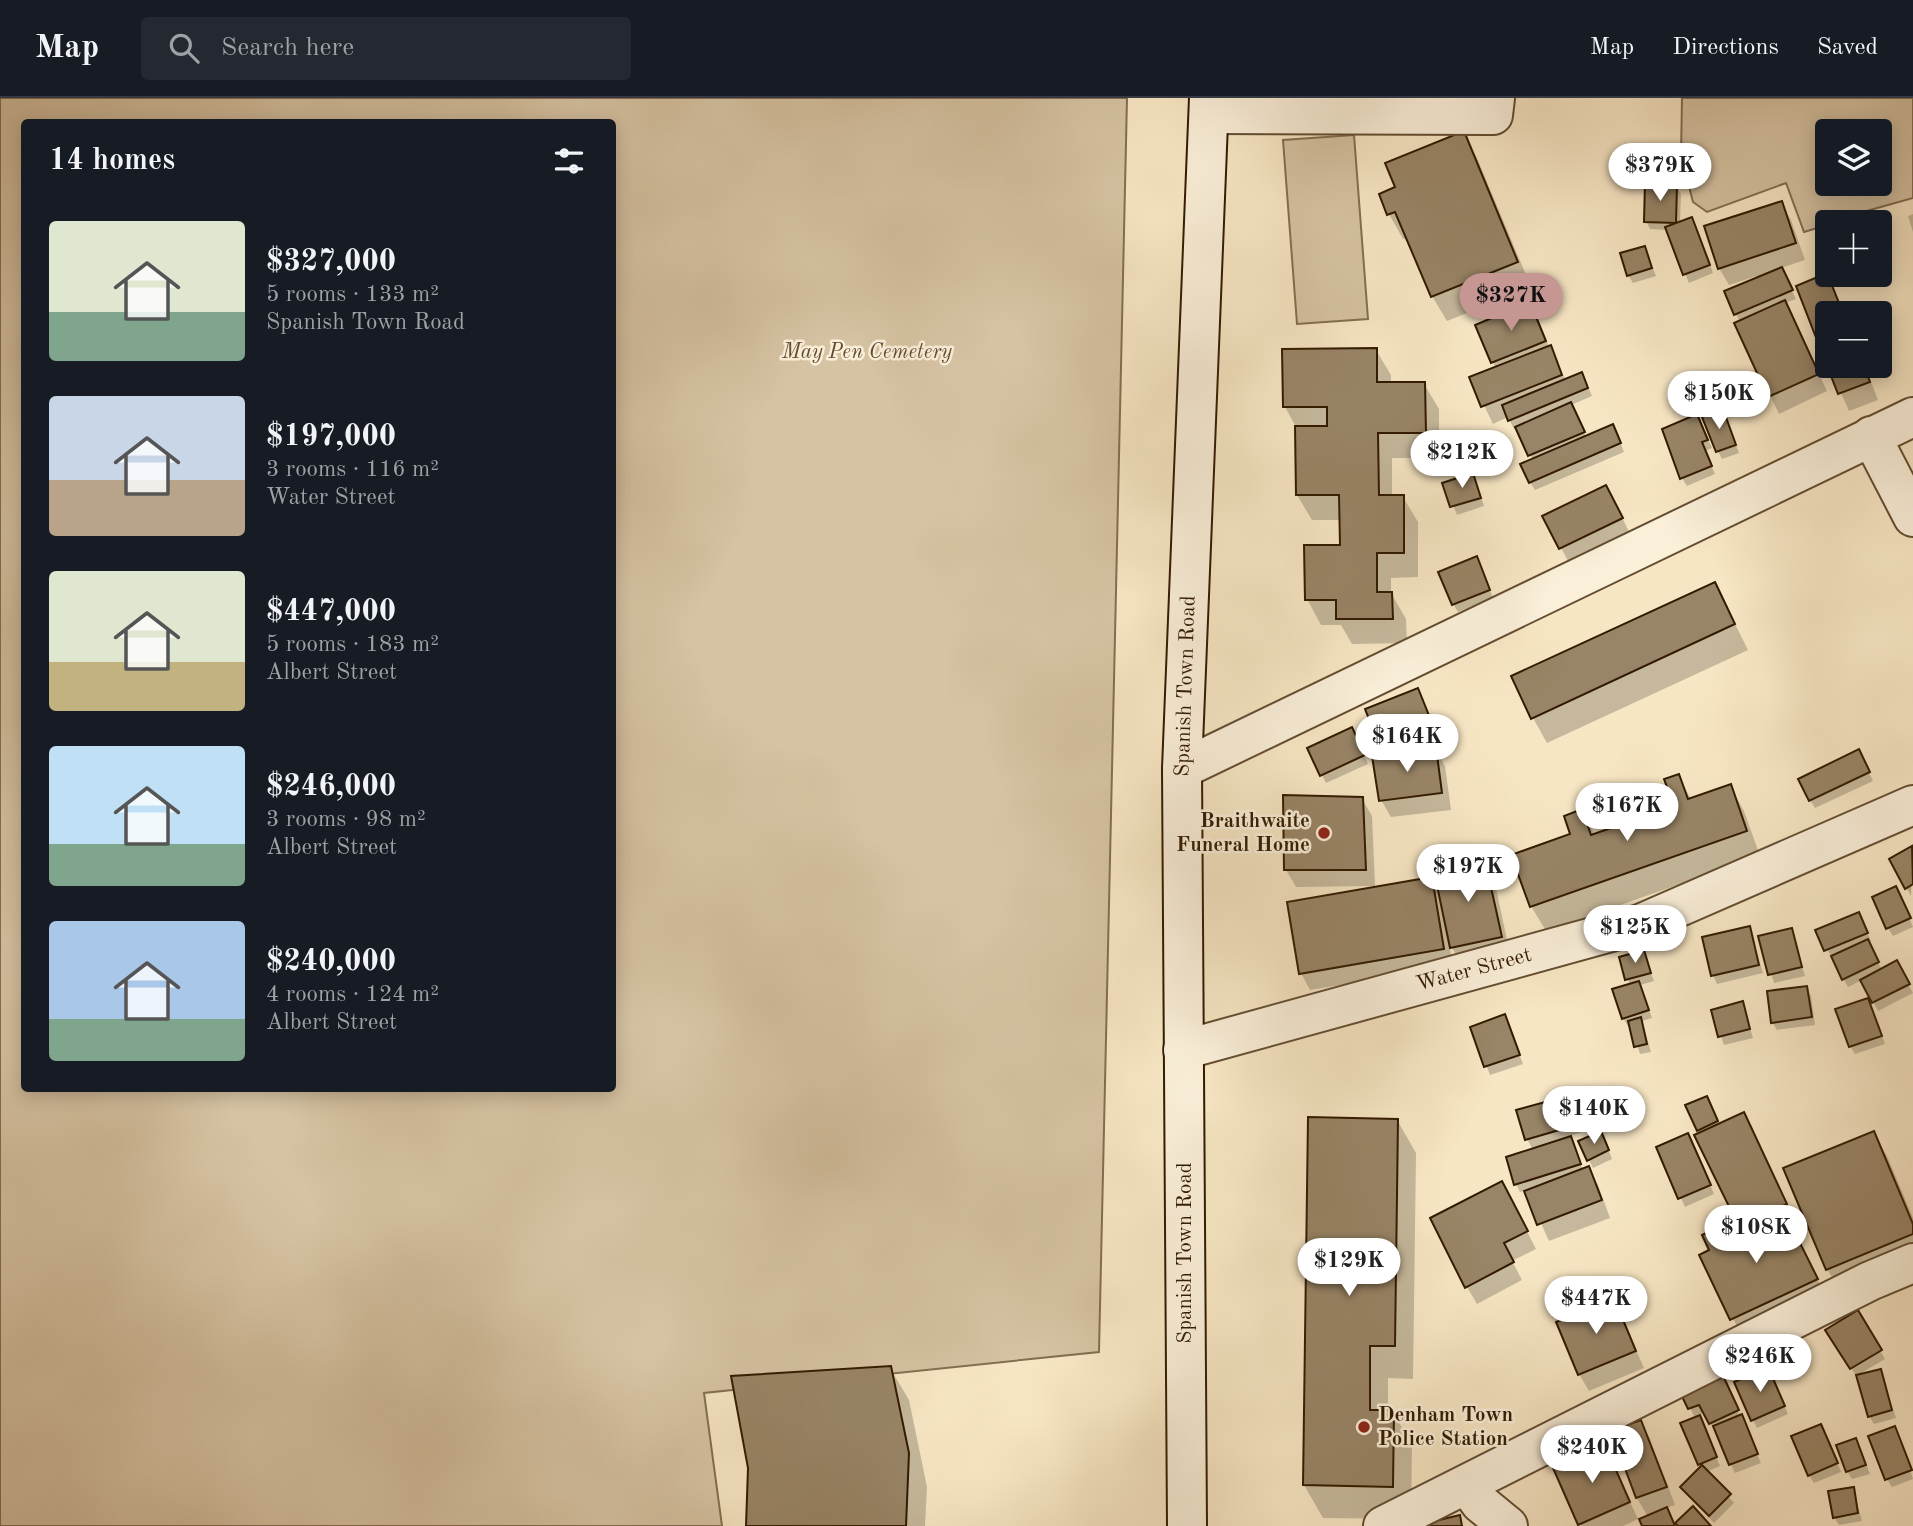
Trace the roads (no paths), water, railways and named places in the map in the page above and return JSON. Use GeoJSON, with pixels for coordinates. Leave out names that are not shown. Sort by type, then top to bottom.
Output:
{"type":"FeatureCollection","features":[{"type":"Feature","properties":{"kind":"street"},"geometry":{"type":"LineString","coordinates":[[1209,106],[1493,115],[1495,98]]}},
{"type":"Feature","properties":{"kind":"street","name":"Spanish Town Road"},"geometry":{"type":"LineString","coordinates":[[1187,1526],[1182,769],[1209,106]]}},
{"type":"Feature","properties":{"kind":"street"},"geometry":{"type":"LineString","coordinates":[[1182,769],[1913,417]]}},
{"type":"Feature","properties":{"kind":"street"},"geometry":{"type":"LineString","coordinates":[[1871,436],[1913,517]]}},
{"type":"Feature","properties":{"kind":"street","name":"Water Street"},"geometry":{"type":"LineString","coordinates":[[1183,1050],[1640,924],[1913,805]]}},
{"type":"Feature","properties":{"kind":"street"},"geometry":{"type":"LineString","coordinates":[[1383,1526],[1871,1280],[1913,1263]]}},
{"type":"Feature","properties":{"kind":"street"},"geometry":{"type":"LineString","coordinates":[[1467,1485],[1479,1503],[1508,1526]]}},
{"type":"Feature","properties":{"kind":"place","name":"Braithwaite Funeral Home"},"geometry":{"type":"Point","coordinates":[1324,833]}},
{"type":"Feature","properties":{"kind":"place","name":"Denham Town Police Station"},"geometry":{"type":"Point","coordinates":[1364,1427]}},
{"type":"Feature","properties":{"kind":"park label","name":"May Pen Cemetery"},"geometry":{"type":"Point","coordinates":[867,352]}}]}
